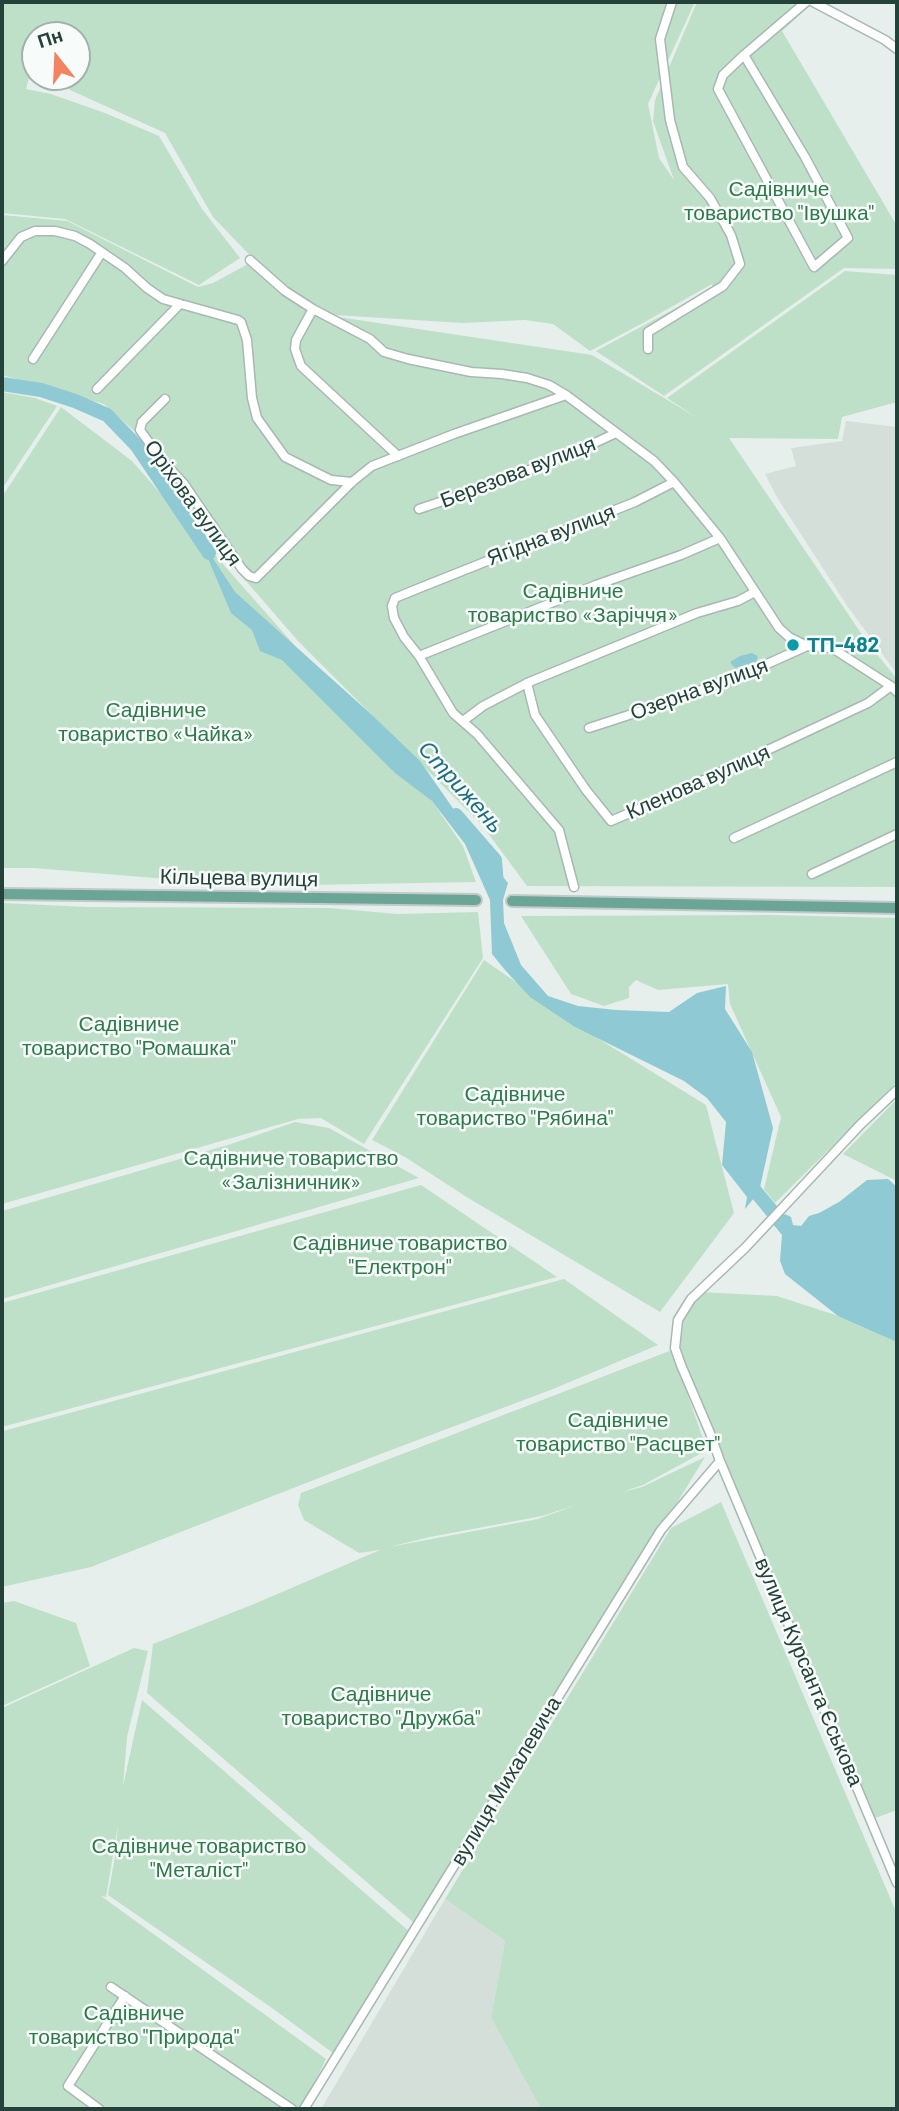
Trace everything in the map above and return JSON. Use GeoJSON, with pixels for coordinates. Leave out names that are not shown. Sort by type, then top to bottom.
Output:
{"type":"FeatureCollection","features":[{"type":"Feature","properties":{"kind":"main road","name":"Кільцева вулиця"},"geometry":{"type":"LineString","coordinates":[[2,894],[476,900]]}},
{"type":"Feature","properties":{"kind":"main road"},"geometry":{"type":"LineString","coordinates":[[512,901],[897,908]]}},
{"type":"Feature","properties":{"kind":"street"},"geometry":{"type":"LineString","coordinates":[[648,349],[648,332],[723,286],[740,264],[731,235],[710,198],[683,167],[670,120],[660,39],[672,2]]}},
{"type":"Feature","properties":{"kind":"street"},"geometry":{"type":"LineString","coordinates":[[744,55],[805,157],[848,238],[814,267],[718,89],[723,75],[744,55],[806,2]]}},
{"type":"Feature","properties":{"kind":"street"},"geometry":{"type":"LineString","coordinates":[[813,2],[897,49]]}},
{"type":"Feature","properties":{"kind":"street"},"geometry":{"type":"LineString","coordinates":[[2,261],[21,237],[35,231],[55,231],[75,236],[125,268],[163,299],[242,322],[247,340],[252,398],[257,418],[285,457],[331,480],[352,482]]}},
{"type":"Feature","properties":{"kind":"street"},"geometry":{"type":"LineString","coordinates":[[33,359],[102,252]]}},
{"type":"Feature","properties":{"kind":"street"},"geometry":{"type":"LineString","coordinates":[[250,260],[285,291],[370,339],[384,352],[471,372],[527,378],[549,385],[566,395],[654,461],[674,482],[720,538],[779,628],[789,637],[807,646],[832,648],[894,689]]}},
{"type":"Feature","properties":{"kind":"street"},"geometry":{"type":"LineString","coordinates":[[97,389],[180,304]]}},
{"type":"Feature","properties":{"kind":"street"},"geometry":{"type":"LineString","coordinates":[[313,309],[296,340],[295,349],[301,366],[398,456]]}},
{"type":"Feature","properties":{"kind":"street","name":"Оріхова вулиця"},"geometry":{"type":"LineString","coordinates":[[165,399],[142,422],[140,430],[184,484],[242,569],[249,576],[256,578],[352,482],[372,466],[566,395]]}},
{"type":"Feature","properties":{"kind":"street","name":"Березова вулиця"},"geometry":{"type":"LineString","coordinates":[[419,509],[500,482],[615,433]]}},
{"type":"Feature","properties":{"kind":"street","name":"Ягідна вулиця"},"geometry":{"type":"LineString","coordinates":[[419,656],[394,618],[392,606],[395,598],[635,502],[674,482]]}},
{"type":"Feature","properties":{"kind":"street"},"geometry":{"type":"LineString","coordinates":[[574,887],[559,830],[453,713],[419,656],[720,538]]}},
{"type":"Feature","properties":{"kind":"street"},"geometry":{"type":"LineString","coordinates":[[463,721],[483,706],[527,683],[755,592]]}},
{"type":"Feature","properties":{"kind":"street","name":"Озерна вулиця"},"geometry":{"type":"LineString","coordinates":[[589,728],[745,674],[807,646]]}},
{"type":"Feature","properties":{"kind":"street","name":"Кленова вулиця"},"geometry":{"type":"LineString","coordinates":[[527,683],[535,715],[586,790],[611,821],[868,704],[894,689]]}},
{"type":"Feature","properties":{"kind":"street"},"geometry":{"type":"LineString","coordinates":[[734,838],[897,762]]}},
{"type":"Feature","properties":{"kind":"street"},"geometry":{"type":"LineString","coordinates":[[812,874],[897,834]]}},
{"type":"Feature","properties":{"kind":"street","name":"вулиця Курсанта Єськова"},"geometry":{"type":"LineString","coordinates":[[897,1090],[860,1125],[745,1248],[691,1299],[678,1320],[675,1348],[897,1882]]}},
{"type":"Feature","properties":{"kind":"street","name":"вулиця Михалевича"},"geometry":{"type":"LineString","coordinates":[[303,2109],[661,1530],[720,1461]]}},
{"type":"Feature","properties":{"kind":"street"},"geometry":{"type":"LineString","coordinates":[[111,1987],[292,2109]]}},
{"type":"Feature","properties":{"kind":"street"},"geometry":{"type":"LineString","coordinates":[[99,2109],[68,2086],[125,1996]]}},
{"type":"Feature","properties":{"kind":"shaded area"},"geometry":{"type":"Polygon","coordinates":[[[846,421],[897,427],[897,674],[848,607],[778,499],[765,474],[796,466],[791,448],[842,441],[846,421]]]}},
{"type":"Feature","properties":{"kind":"shaded area"},"geometry":{"type":"Polygon","coordinates":[[[445,1899],[505,1941],[491,2018],[541,2109],[321,2109],[445,1899]]]}},
{"type":"Feature","properties":{"kind":"green space"},"geometry":{"type":"Polygon","coordinates":[[[2,2],[695,2],[648,104],[659,158],[674,180],[653,121],[655,100],[697,2],[810,2],[811,4],[782,31],[897,226],[897,269],[844,268],[664,396],[596,351],[713,288],[712,284],[590,351],[553,324],[525,320],[463,323],[318,314],[592,355],[696,417],[667,398],[845,271],[897,275],[897,402],[842,417],[838,439],[729,438],[867,642],[897,679],[897,887],[527,886],[482,825],[298,641],[214,544],[142,438],[104,404],[2,375],[2,215],[67,221],[198,287],[213,283],[250,263],[295,302],[213,217],[165,133],[72,91],[91,91],[91,21],[21,21],[21,91],[51,94],[159,136],[202,209],[240,258],[199,285],[65,219],[2,213],[2,2]]]}},
{"type":"Feature","properties":{"kind":"green space"},"geometry":{"type":"Polygon","coordinates":[[[2,392],[35,398],[57,406],[2,489],[2,392]]]}},
{"type":"Feature","properties":{"kind":"green space","name":"Садівниче товариство «Чайка»"},"geometry":{"type":"Polygon","coordinates":[[[61,407],[132,461],[432,801],[463,846],[476,882],[251,886],[34,868],[2,868],[2,497],[61,407]]]}},
{"type":"Feature","properties":{"kind":"green space","name":"Садівниче товариство \"Ромашка\""},"geometry":{"type":"Polygon","coordinates":[[[2,903],[87,907],[330,908],[397,914],[478,912],[483,958],[364,1144],[321,1118],[298,1119],[2,1204],[2,903]]]}},
{"type":"Feature","properties":{"kind":"green space"},"geometry":{"type":"Polygon","coordinates":[[[770,915],[897,918],[897,1082],[775,1203],[764,1189],[781,1117],[730,1004],[728,984],[658,990],[636,980],[629,987],[629,998],[604,1006],[571,994],[521,916],[770,915]]]}},
{"type":"Feature","properties":{"kind":"green space","name":"Садівниче товариство \"Рябина\""},"geometry":{"type":"Polygon","coordinates":[[[484,960],[594,1036],[706,1105],[734,1213],[660,1312],[465,1196],[405,1157],[372,1140],[484,960]]]}},
{"type":"Feature","properties":{"kind":"green space"},"geometry":{"type":"Polygon","coordinates":[[[897,1099],[897,1181],[843,1154],[897,1099]]]}},
{"type":"Feature","properties":{"kind":"green space","name":"Садівниче товариство «Залізничник»"},"geometry":{"type":"Polygon","coordinates":[[[295,1122],[329,1128],[419,1178],[2,1299],[2,1211],[231,1144],[295,1122]]]}},
{"type":"Feature","properties":{"kind":"green space","name":"Садівниче товариство \"Електрон\""},"geometry":{"type":"Polygon","coordinates":[[[421,1185],[557,1277],[2,1427],[2,1303],[421,1185]]]}},
{"type":"Feature","properties":{"kind":"green space"},"geometry":{"type":"Polygon","coordinates":[[[564,1279],[658,1345],[553,1389],[91,1567],[2,1587],[3,1431],[564,1279]]]}},
{"type":"Feature","properties":{"kind":"green space"},"geometry":{"type":"Polygon","coordinates":[[[699,1292],[777,1296],[897,1335],[897,1810],[870,1820],[681,1365],[676,1333],[678,1320],[699,1292]]]}},
{"type":"Feature","properties":{"kind":"green space","name":"Садівниче товариство \"Дружба\""},"geometry":{"type":"Polygon","coordinates":[[[672,1350],[707,1450],[643,1485],[622,1492],[642,1487],[705,1457],[413,1922],[147,1693],[153,1644],[380,1550],[359,1553],[304,1520],[298,1505],[301,1493],[672,1350]],[[576,1505],[542,1516],[389,1547],[538,1519],[576,1505]]]}},
{"type":"Feature","properties":{"kind":"green space"},"geometry":{"type":"Polygon","coordinates":[[[721,1502],[897,1914],[897,2109],[541,2109],[491,2018],[505,1941],[445,1899],[671,1528],[721,1502]]]}},
{"type":"Feature","properties":{"kind":"green space"},"geometry":{"type":"Polygon","coordinates":[[[14,1601],[76,1623],[90,1666],[2,1706],[2,1603],[14,1601]]]}},
{"type":"Feature","properties":{"kind":"green space"},"geometry":{"type":"Polygon","coordinates":[[[134,1648],[148,1651],[127,1737],[123,1786],[142,1700],[411,1933],[333,2053],[108,1895],[118,1825],[106,1897],[101,1896],[326,2059],[302,2109],[2,2109],[2,1708],[134,1648]]]}},
{"type":"Feature","properties":{"kind":"water"},"geometry":{"type":"Polygon","coordinates":[[[199,537],[235,592],[420,761],[508,883],[503,900],[504,923],[521,965],[548,996],[578,1006],[669,1012],[697,993],[726,986],[725,1009],[752,1052],[773,1128],[759,1192],[745,1209],[747,1197],[722,1165],[726,1122],[707,1098],[684,1081],[575,1027],[530,997],[505,970],[492,954],[490,900],[465,844],[432,801],[395,773],[282,660],[260,651],[252,630],[231,613],[199,537]]]}},
{"type":"Feature","properties":{"kind":"water"},"geometry":{"type":"Polygon","coordinates":[[[752,653],[758,656],[756,662],[735,668],[730,662],[740,656],[752,653]]]}},
{"type":"Feature","properties":{"kind":"water"},"geometry":{"type":"Polygon","coordinates":[[[888,1179],[897,1187],[897,1342],[838,1316],[785,1274],[780,1261],[782,1235],[774,1225],[785,1214],[791,1217],[793,1225],[801,1226],[809,1216],[839,1202],[867,1180],[888,1179]]]}},
{"type":"Feature","properties":{"kind":"waterway","name":"Стрижень"},"geometry":{"type":"LineString","coordinates":[[2,384],[41,390],[107,415],[137,446],[209,553]]}},
{"type":"Feature","properties":{"kind":"waterway","name":"Стрижень"},"geometry":{"type":"LineString","coordinates":[[456,815],[495,860],[497,885]]}},
{"type":"Feature","properties":{"kind":"waterway","name":"Стрижень"},"geometry":{"type":"LineString","coordinates":[[747,1181],[785,1227]]}},
{"type":"Feature","properties":{"kind":"place","name":"ТП-482"},"geometry":{"type":"Point","coordinates":[793,645]}},
{"type":"Feature","properties":{"kind":"park label","name":"Садівниче товариство \"Івушка\""},"geometry":{"type":"Point","coordinates":[779,201]}},
{"type":"Feature","properties":{"kind":"park label","name":"Садівниче товариство «Заріччя»"},"geometry":{"type":"Point","coordinates":[573,603]}},
{"type":"Feature","properties":{"kind":"park label","name":"Садівниче товариство \"Расцвет\""},"geometry":{"type":"Point","coordinates":[618,1432]}},
{"type":"Feature","properties":{"kind":"park label","name":"Садівниче товариство \"Металіст\""},"geometry":{"type":"Point","coordinates":[199,1858]}},
{"type":"Feature","properties":{"kind":"park label","name":"Садівниче товариство \"Природа\""},"geometry":{"type":"Point","coordinates":[134,2025]}}]}
